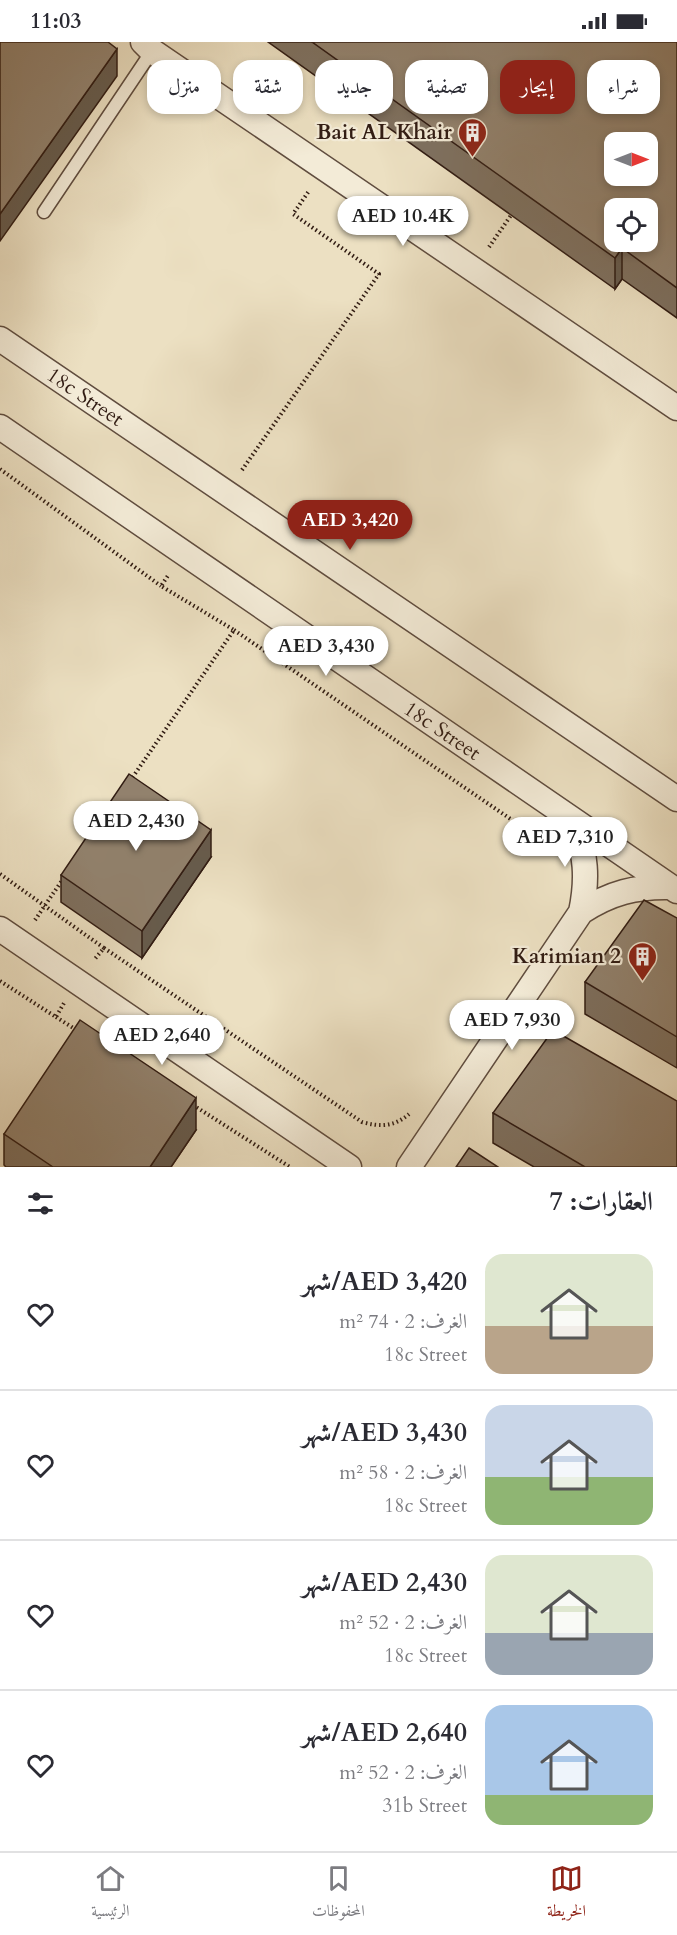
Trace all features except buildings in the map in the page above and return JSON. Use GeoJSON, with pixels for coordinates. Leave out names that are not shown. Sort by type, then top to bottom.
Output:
{"type":"FeatureCollection","features":[{"type":"Feature","properties":{"kind":"street"},"geometry":{"type":"LineString","coordinates":[[128,42],[148,46],[677,408]]}},
{"type":"Feature","properties":{"kind":"street","name":"18c Street"},"geometry":{"type":"LineString","coordinates":[[0,339],[677,799]]}},
{"type":"Feature","properties":{"kind":"street","name":"18c Street"},"geometry":{"type":"LineString","coordinates":[[0,427],[674,889]]}},
{"type":"Feature","properties":{"kind":"street"},"geometry":{"type":"LineString","coordinates":[[409,1167],[581,912],[586,889],[586,866],[582,843],[574,821]]}},
{"type":"Feature","properties":{"kind":"street"},"geometry":{"type":"LineString","coordinates":[[581,912],[601,899],[624,891],[647,886],[674,889]]}},
{"type":"Feature","properties":{"kind":"street"},"geometry":{"type":"LineString","coordinates":[[10,936],[348,1167]]}},
{"type":"Feature","properties":{"kind":"lane"},"geometry":{"type":"LineString","coordinates":[[44,212],[148,46]]}},
{"type":"Feature","properties":{"kind":"path"},"geometry":{"type":"LineString","coordinates":[[227,492],[379,274],[293,214],[325,168]]}},
{"type":"Feature","properties":{"kind":"path"},"geometry":{"type":"LineString","coordinates":[[474,270],[519,204]]}},
{"type":"Feature","properties":{"kind":"path"},"geometry":{"type":"LineString","coordinates":[[0,469],[161,586],[234,630],[558,851]]}},
{"type":"Feature","properties":{"kind":"path"},"geometry":{"type":"LineString","coordinates":[[161,586],[184,553]]}},
{"type":"Feature","properties":{"kind":"path"},"geometry":{"type":"LineString","coordinates":[[126,787],[234,630]]}},
{"type":"Feature","properties":{"kind":"path"},"geometry":{"type":"LineString","coordinates":[[0,874],[104,948],[362,1122],[381,1127],[401,1121],[414,1111]]}},
{"type":"Feature","properties":{"kind":"path"},"geometry":{"type":"LineString","coordinates":[[10,936],[45,905],[66,876]]}},
{"type":"Feature","properties":{"kind":"path"},"geometry":{"type":"LineString","coordinates":[[56,1017],[77,982],[104,948]]}},
{"type":"Feature","properties":{"kind":"path"},"geometry":{"type":"LineString","coordinates":[[0,981],[85,1036]]}},
{"type":"Feature","properties":{"kind":"path"},"geometry":{"type":"LineString","coordinates":[[192,1105],[290,1167]]}},
{"type":"Feature","properties":{"kind":"place","name":"Bait AL Khair"},"geometry":{"type":"Point","coordinates":[473,158]}},
{"type":"Feature","properties":{"kind":"place","name":"Karimian 2"},"geometry":{"type":"Point","coordinates":[642,982]}}]}
